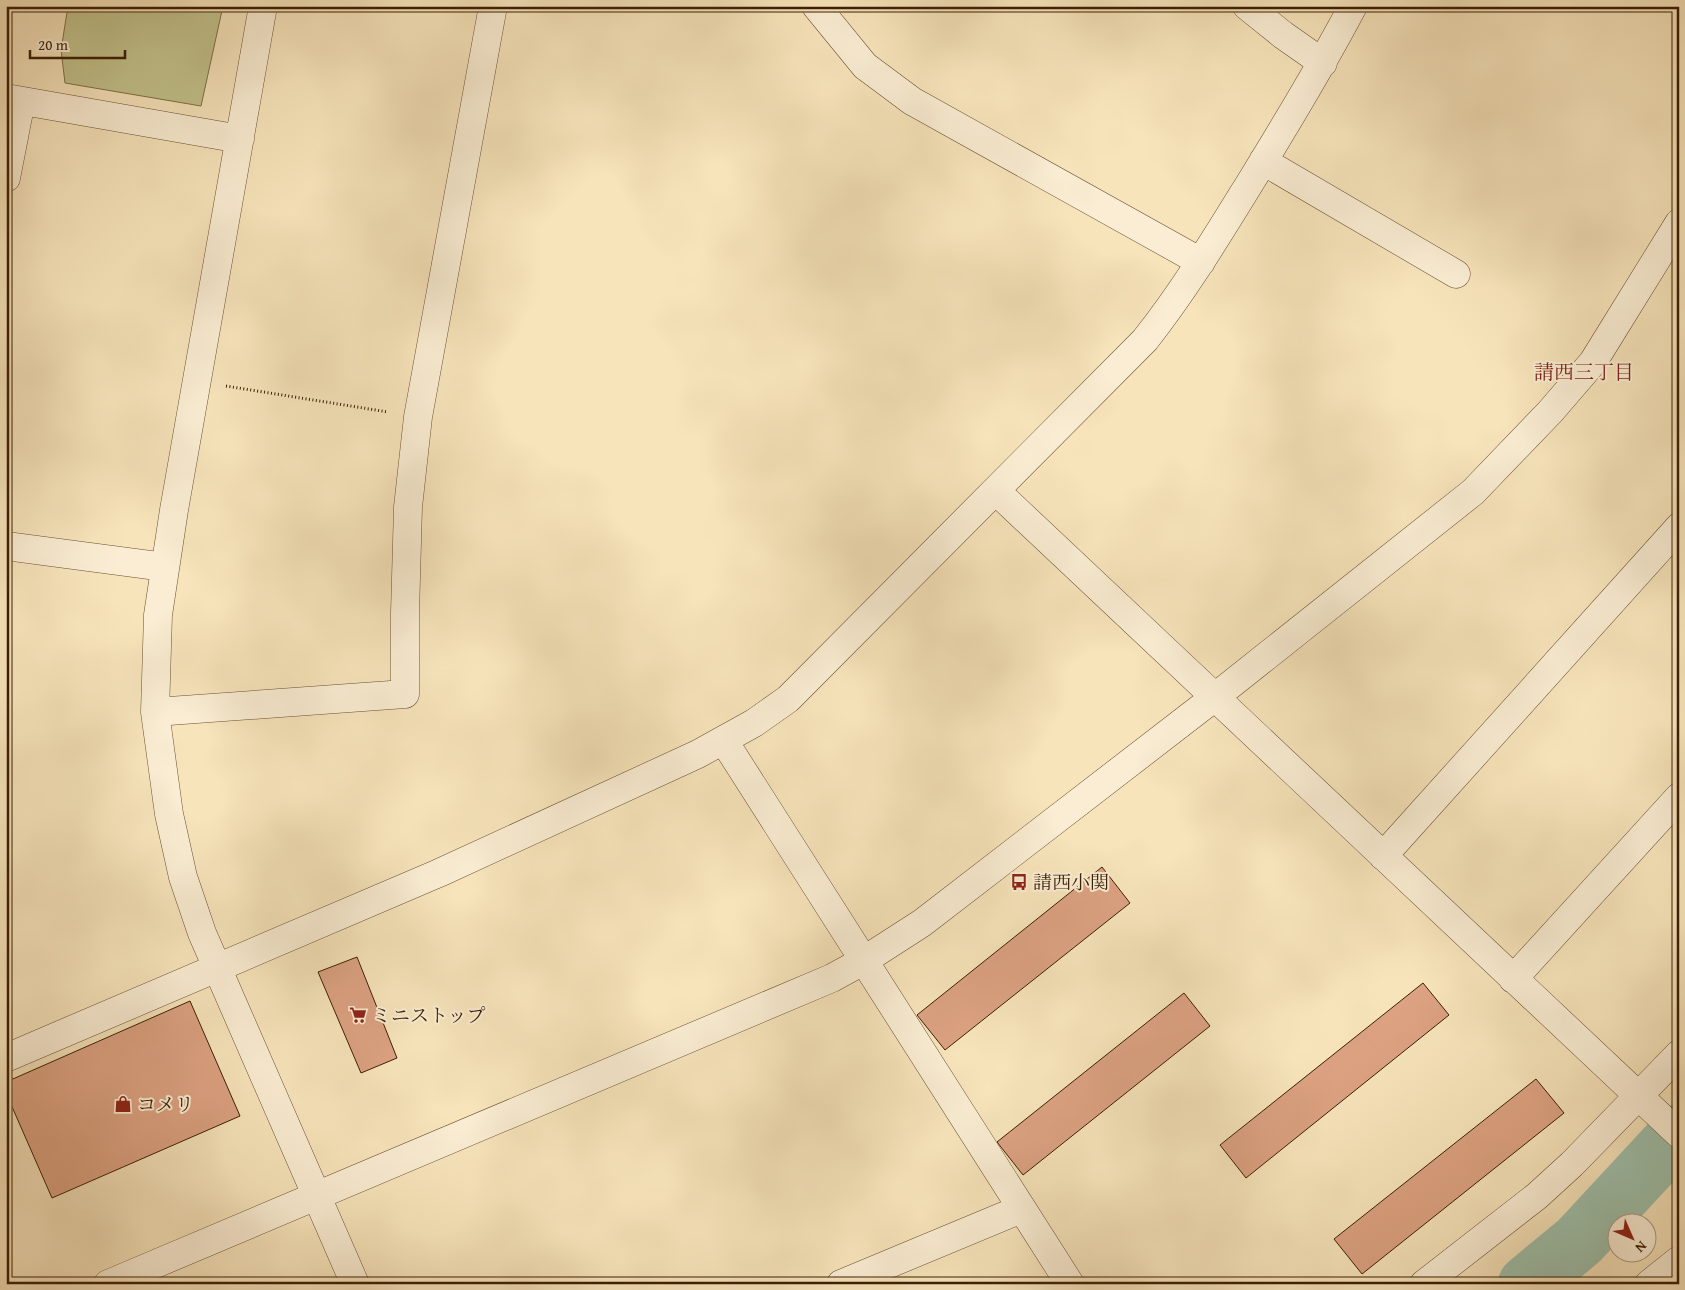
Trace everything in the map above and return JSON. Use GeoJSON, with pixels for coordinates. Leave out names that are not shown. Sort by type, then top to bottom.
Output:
{"type":"FeatureCollection","features":[{"type":"Feature","properties":{"kind":"street"},"geometry":{"type":"LineString","coordinates":[[263,6],[165,567],[158,616],[156,712],[169,814],[183,877],[202,933],[355,1284]]}},
{"type":"Feature","properties":{"kind":"street"},"geometry":{"type":"LineString","coordinates":[[156,712],[405,694],[408,508],[418,416],[493,6]]}},
{"type":"Feature","properties":{"kind":"street"},"geometry":{"type":"LineString","coordinates":[[816,6],[865,66],[912,101],[1202,262]]}},
{"type":"Feature","properties":{"kind":"street"},"geometry":{"type":"LineString","coordinates":[[1247,6],[1282,35],[1323,63]]}},
{"type":"Feature","properties":{"kind":"street"},"geometry":{"type":"LineString","coordinates":[[6,1058],[439,873],[724,741],[788,699],[1145,340],[1174,303],[1202,262],[1323,63],[1354,6]]}},
{"type":"Feature","properties":{"kind":"street"},"geometry":{"type":"LineString","coordinates":[[6,178],[13,99],[240,140]]}},
{"type":"Feature","properties":{"kind":"street"},"geometry":{"type":"LineString","coordinates":[[1264,161],[1456,274]]}},
{"type":"Feature","properties":{"kind":"street"},"geometry":{"type":"LineString","coordinates":[[108,1284],[823,981],[863,961],[922,923],[1214,697],[1473,492],[1550,412],[1593,362],[1679,223]]}},
{"type":"Feature","properties":{"kind":"street"},"geometry":{"type":"LineString","coordinates":[[996,491],[1679,1134]]}},
{"type":"Feature","properties":{"kind":"street"},"geometry":{"type":"LineString","coordinates":[[1383,856],[1679,527]]}},
{"type":"Feature","properties":{"kind":"street"},"geometry":{"type":"LineString","coordinates":[[6,546],[165,567]]}},
{"type":"Feature","properties":{"kind":"street"},"geometry":{"type":"LineString","coordinates":[[724,741],[1070,1284]]}},
{"type":"Feature","properties":{"kind":"street"},"geometry":{"type":"LineString","coordinates":[[1513,979],[1679,797]]}},
{"type":"Feature","properties":{"kind":"street"},"geometry":{"type":"LineString","coordinates":[[1424,1284],[1537,1196],[1645,1103],[1679,1054]]}},
{"type":"Feature","properties":{"kind":"street"},"geometry":{"type":"LineString","coordinates":[[841,1284],[1022,1209]]}},
{"type":"Feature","properties":{"kind":"street"},"geometry":{"type":"LineString","coordinates":[[1649,1284],[1679,1260]]}},
{"type":"Feature","properties":{"kind":"path"},"geometry":{"type":"LineString","coordinates":[[197,382],[418,416]]}},
{"type":"Feature","properties":{"kind":"green space"},"geometry":{"type":"Polygon","coordinates":[[[68,6],[223,6],[201,106],[65,83],[61,50],[68,6]]]}},
{"type":"Feature","properties":{"kind":"building"},"geometry":{"type":"Polygon","coordinates":[[[1102,867],[1130,903],[945,1050],[917,1015],[1102,867]]]}},
{"type":"Feature","properties":{"kind":"building","name":"ミニストップ"},"geometry":{"type":"Polygon","coordinates":[[[357,957],[397,1058],[361,1073],[318,972],[357,957]]]}},
{"type":"Feature","properties":{"kind":"building"},"geometry":{"type":"Polygon","coordinates":[[[1423,983],[1449,1015],[1246,1178],[1220,1145],[1423,983]]]}},
{"type":"Feature","properties":{"kind":"building"},"geometry":{"type":"Polygon","coordinates":[[[1184,993],[1210,1026],[1023,1175],[997,1142],[1184,993]]]}},
{"type":"Feature","properties":{"kind":"building","name":"コメリ"},"geometry":{"type":"Polygon","coordinates":[[[190,1001],[240,1116],[52,1198],[6,1093],[6,1082],[190,1001]]]}},
{"type":"Feature","properties":{"kind":"building"},"geometry":{"type":"Polygon","coordinates":[[[1536,1079],[1564,1113],[1362,1274],[1334,1239],[1536,1079]]]}},
{"type":"Feature","properties":{"kind":"waterway"},"geometry":{"type":"LineString","coordinates":[[1527,1284],[1579,1241],[1679,1133]]}},
{"type":"Feature","properties":{"kind":"place","name":"請西小関"},"geometry":{"type":"Point","coordinates":[1019,882]}},
{"type":"Feature","properties":{"kind":"place","name":"ミニストップ"},"geometry":{"type":"Point","coordinates":[358,1015]}},
{"type":"Feature","properties":{"kind":"place","name":"コメリ"},"geometry":{"type":"Point","coordinates":[123,1104]}},
{"type":"Feature","properties":{"kind":"district","name":"請西三丁目"},"geometry":{"type":"Point","coordinates":[1584,372]}}]}
